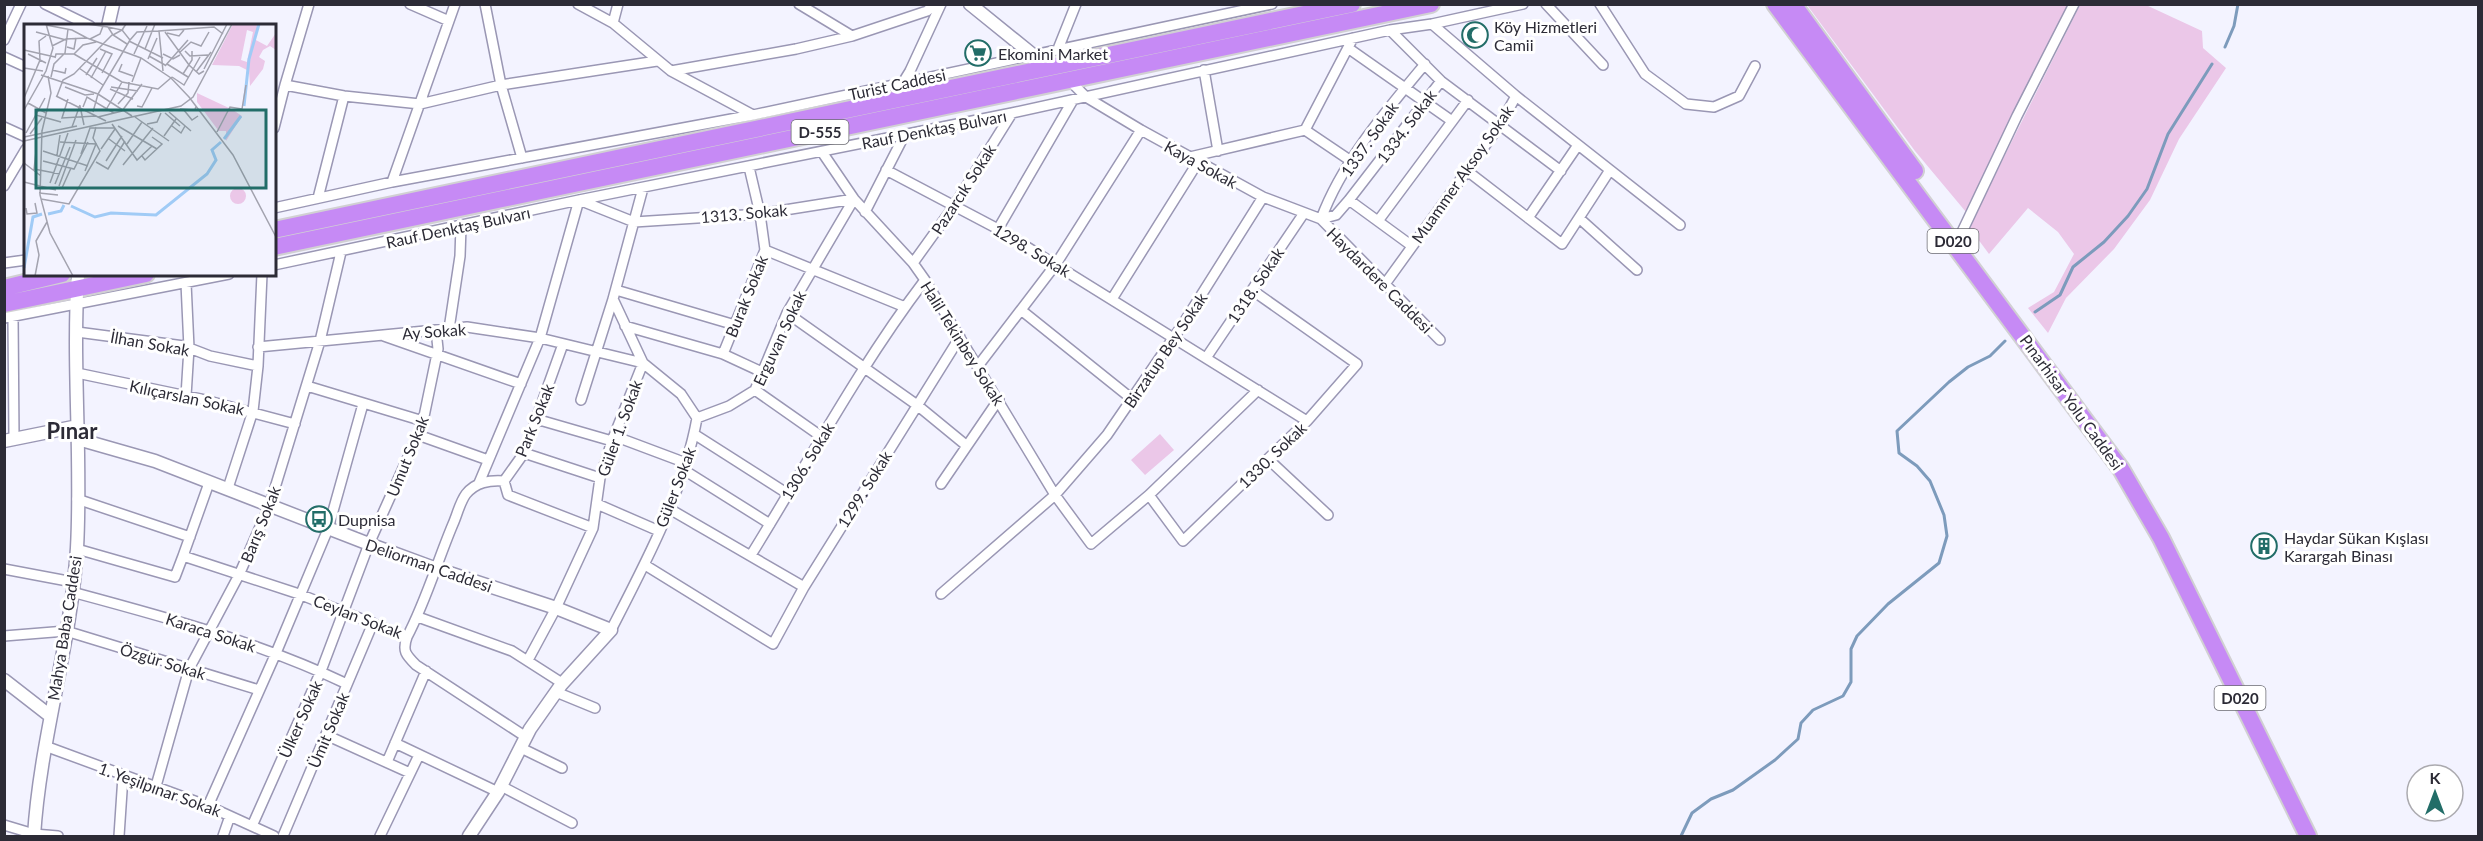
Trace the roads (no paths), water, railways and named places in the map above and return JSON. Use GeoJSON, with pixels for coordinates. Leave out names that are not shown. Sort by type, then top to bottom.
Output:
{"type":"FeatureCollection","features":[{"type":"Feature","properties":{"kind":"highway","name":"D-555"},"geometry":{"type":"LineString","coordinates":[[276,230],[1035,62],[1241,19],[1352,4]]}},
{"type":"Feature","properties":{"kind":"highway","name":"Rauf Denktaş Bulvarı"},"geometry":{"type":"LineString","coordinates":[[276,247],[1431,4]]}},
{"type":"Feature","properties":{"kind":"highway","name":"Pınarhisar Yolu Caddesi"},"geometry":{"type":"LineString","coordinates":[[1775,4],[2089,422],[2125,474],[2161,538],[2308,837]]}},
{"type":"Feature","properties":{"kind":"highway","name":"Pınarhisar Yolu Caddesi"},"geometry":{"type":"LineString","coordinates":[[1793,4],[1961,234],[2113,436],[2151,496],[2321,837]]}},
{"type":"Feature","properties":{"kind":"highway"},"geometry":{"type":"LineString","coordinates":[[4,288],[54,276]]}},
{"type":"Feature","properties":{"kind":"highway"},"geometry":{"type":"LineString","coordinates":[[7,313],[77,290],[137,276]]}},
{"type":"Feature","properties":{"kind":"street"},"geometry":{"type":"LineString","coordinates":[[4,40],[21,4]]}},
{"type":"Feature","properties":{"kind":"street"},"geometry":{"type":"LineString","coordinates":[[45,4],[86,24]]}},
{"type":"Feature","properties":{"kind":"street"},"geometry":{"type":"LineString","coordinates":[[108,24],[113,4]]}},
{"type":"Feature","properties":{"kind":"street"},"geometry":{"type":"LineString","coordinates":[[276,120],[309,4]]}},
{"type":"Feature","properties":{"kind":"street"},"geometry":{"type":"LineString","coordinates":[[410,4],[449,21]]}},
{"type":"Feature","properties":{"kind":"street"},"geometry":{"type":"LineString","coordinates":[[392,182],[455,4]]}},
{"type":"Feature","properties":{"kind":"street"},"geometry":{"type":"LineString","coordinates":[[485,4],[501,85],[522,158]]}},
{"type":"Feature","properties":{"kind":"street"},"geometry":{"type":"LineString","coordinates":[[578,4],[613,23],[671,71],[753,115]]}},
{"type":"Feature","properties":{"kind":"street"},"geometry":{"type":"LineString","coordinates":[[613,23],[618,4]]}},
{"type":"Feature","properties":{"kind":"street"},"geometry":{"type":"LineString","coordinates":[[799,4],[852,36]]}},
{"type":"Feature","properties":{"kind":"street"},"geometry":{"type":"LineString","coordinates":[[671,71],[796,49],[852,36],[927,11],[935,4]]}},
{"type":"Feature","properties":{"kind":"street"},"geometry":{"type":"LineString","coordinates":[[902,84],[941,4]]}},
{"type":"Feature","properties":{"kind":"street"},"geometry":{"type":"LineString","coordinates":[[970,4],[1035,62]]}},
{"type":"Feature","properties":{"kind":"street"},"geometry":{"type":"LineString","coordinates":[[1058,49],[1076,4]]}},
{"type":"Feature","properties":{"kind":"street","name":"Turist Caddesi"},"geometry":{"type":"LineString","coordinates":[[276,208],[392,182],[753,115],[902,84],[1035,62],[1058,49],[1241,19],[1272,4]]}},
{"type":"Feature","properties":{"kind":"street","name":"Rauf Denktaş Bulvarı"},"geometry":{"type":"LineString","coordinates":[[276,265],[579,200],[1012,113],[1355,37],[1432,24],[1523,4]]}},
{"type":"Feature","properties":{"kind":"street"},"geometry":{"type":"LineString","coordinates":[[1546,4],[1603,65]]}},
{"type":"Feature","properties":{"kind":"street"},"geometry":{"type":"LineString","coordinates":[[1600,4],[1645,75],[1686,104],[1714,107],[1740,96],[1755,66]]}},
{"type":"Feature","properties":{"kind":"street"},"geometry":{"type":"LineString","coordinates":[[1961,234],[2074,4]]}},
{"type":"Feature","properties":{"kind":"street"},"geometry":{"type":"LineString","coordinates":[[1305,130],[1365,18]]}},
{"type":"Feature","properties":{"kind":"street","name":"Muammer Aksoy Sokak"},"geometry":{"type":"LineString","coordinates":[[1385,284],[1500,125],[1516,96],[1432,24]]}},
{"type":"Feature","properties":{"kind":"street"},"geometry":{"type":"LineString","coordinates":[[1390,30],[1441,81],[1561,171]]}},
{"type":"Feature","properties":{"kind":"street"},"geometry":{"type":"LineString","coordinates":[[1348,48],[1452,121]]}},
{"type":"Feature","properties":{"kind":"street"},"geometry":{"type":"LineString","coordinates":[[4,57],[24,65]]}},
{"type":"Feature","properties":{"kind":"street"},"geometry":{"type":"LineString","coordinates":[[285,85],[344,96],[420,104],[501,85],[657,61]]}},
{"type":"Feature","properties":{"kind":"street","name":"1337. Sokak"},"geometry":{"type":"LineString","coordinates":[[1321,219],[1327,202],[1351,161],[1425,64]]}},
{"type":"Feature","properties":{"kind":"street"},"geometry":{"type":"LineString","coordinates":[[1204,70],[1218,151]]}},
{"type":"Feature","properties":{"kind":"street","name":"Kaya Sokak"},"geometry":{"type":"LineString","coordinates":[[1070,81],[1086,97],[1194,160],[1263,197],[1321,219]]}},
{"type":"Feature","properties":{"kind":"street","name":"1334. Sokak"},"geometry":{"type":"LineString","coordinates":[[1321,219],[1336,215],[1441,81]]}},
{"type":"Feature","properties":{"kind":"street"},"geometry":{"type":"LineString","coordinates":[[318,198],[344,96]]}},
{"type":"Feature","properties":{"kind":"street"},"geometry":{"type":"LineString","coordinates":[[1516,96],[1680,225]]}},
{"type":"Feature","properties":{"kind":"street"},"geometry":{"type":"LineString","coordinates":[[998,229],[1073,100]]}},
{"type":"Feature","properties":{"kind":"street"},"geometry":{"type":"LineString","coordinates":[[1378,221],[1468,100]]}},
{"type":"Feature","properties":{"kind":"street","name":"Pazarcık Sokak"},"geometry":{"type":"LineString","coordinates":[[913,263],[954,206],[1012,113]]}},
{"type":"Feature","properties":{"kind":"street"},"geometry":{"type":"LineString","coordinates":[[4,127],[24,136]]}},
{"type":"Feature","properties":{"kind":"street"},"geometry":{"type":"LineString","coordinates":[[978,366],[1056,264],[1141,130]]}},
{"type":"Feature","properties":{"kind":"street"},"geometry":{"type":"LineString","coordinates":[[1112,299],[1194,160],[1218,151],[1305,130],[1351,161]]}},
{"type":"Feature","properties":{"kind":"street"},"geometry":{"type":"LineString","coordinates":[[865,212],[905,134]]}},
{"type":"Feature","properties":{"kind":"street"},"geometry":{"type":"LineString","coordinates":[[1528,218],[1578,145]]}},
{"type":"Feature","properties":{"kind":"street"},"geometry":{"type":"LineString","coordinates":[[4,186],[24,152]]}},
{"type":"Feature","properties":{"kind":"street","name":"Halil Tekinbey Sokak"},"geometry":{"type":"LineString","coordinates":[[822,152],[854,200],[913,263],[925,280],[1055,495],[1090,544],[1149,495]]}},
{"type":"Feature","properties":{"kind":"street","name":"Burak Sokak"},"geometry":{"type":"LineString","coordinates":[[723,354],[765,250],[750,167]]}},
{"type":"Feature","properties":{"kind":"street","name":"1298. Sokak"},"geometry":{"type":"LineString","coordinates":[[886,170],[998,229],[1307,421]]}},
{"type":"Feature","properties":{"kind":"street"},"geometry":{"type":"LineString","coordinates":[[1466,170],[1562,244],[1610,170]]}},
{"type":"Feature","properties":{"kind":"street"},"geometry":{"type":"LineString","coordinates":[[581,399],[614,294],[643,188]]}},
{"type":"Feature","properties":{"kind":"street","name":"Birzatup Bey Sokak"},"geometry":{"type":"LineString","coordinates":[[941,594],[1055,495],[1107,435],[1174,338],[1263,197]]}},
{"type":"Feature","properties":{"kind":"street"},"geometry":{"type":"LineString","coordinates":[[434,568],[466,495],[479,483],[540,338],[579,200],[634,222]]}},
{"type":"Feature","properties":{"kind":"street","name":"1313. Sokak"},"geometry":{"type":"LineString","coordinates":[[634,222],[760,214],[854,200]]}},
{"type":"Feature","properties":{"kind":"street","name":"Erguvan Sokak"},"geometry":{"type":"LineString","coordinates":[[698,418],[729,406],[755,390],[764,373],[787,312],[854,200]]}},
{"type":"Feature","properties":{"kind":"street"},"geometry":{"type":"LineString","coordinates":[[1349,200],[1412,246]]}},
{"type":"Feature","properties":{"kind":"street","name":"1318. Sokak"},"geometry":{"type":"LineString","coordinates":[[1206,358],[1304,213]]}},
{"type":"Feature","properties":{"kind":"street"},"geometry":{"type":"LineString","coordinates":[[1579,218],[1637,270]]}},
{"type":"Feature","properties":{"kind":"street","name":"Haydardere Caddesi"},"geometry":{"type":"LineString","coordinates":[[1321,219],[1440,340]]}},
{"type":"Feature","properties":{"kind":"street"},"geometry":{"type":"LineString","coordinates":[[449,329],[460,256],[461,226]]}},
{"type":"Feature","properties":{"kind":"street"},"geometry":{"type":"LineString","coordinates":[[765,250],[905,307]]}},
{"type":"Feature","properties":{"kind":"street","name":"Barış Sokak"},"geometry":{"type":"LineString","coordinates":[[156,786],[189,669],[239,575],[270,504],[320,341],[341,252]]}},
{"type":"Feature","properties":{"kind":"street"},"geometry":{"type":"LineString","coordinates":[[4,263],[24,260]]}},
{"type":"Feature","properties":{"kind":"street"},"geometry":{"type":"LineString","coordinates":[[64,276],[77,290],[186,283],[219,276]]}},
{"type":"Feature","properties":{"kind":"street"},"geometry":{"type":"LineString","coordinates":[[228,488],[253,411],[258,366],[262,276]]}},
{"type":"Feature","properties":{"kind":"street"},"geometry":{"type":"LineString","coordinates":[[864,367],[925,280]]}},
{"type":"Feature","properties":{"kind":"street"},"geometry":{"type":"LineString","coordinates":[[186,283],[189,348],[186,396]]}},
{"type":"Feature","properties":{"kind":"street","name":"Mahya Baba Caddesi"},"geometry":{"type":"LineString","coordinates":[[34,835],[45,746],[66,631],[77,549],[77,290]]}},
{"type":"Feature","properties":{"kind":"street","name":"1330. Sokak"},"geometry":{"type":"LineString","coordinates":[[1149,495],[1183,541],[1307,421],[1357,364],[1252,290]]}},
{"type":"Feature","properties":{"kind":"street"},"geometry":{"type":"LineString","coordinates":[[614,294],[735,325]]}},
{"type":"Feature","properties":{"kind":"street"},"geometry":{"type":"LineString","coordinates":[[614,294],[625,326],[643,363],[681,394],[698,418]]}},
{"type":"Feature","properties":{"kind":"street"},"geometry":{"type":"LineString","coordinates":[[1021,310],[1132,399]]}},
{"type":"Feature","properties":{"kind":"street"},"geometry":{"type":"LineString","coordinates":[[787,312],[917,405],[967,446]]}},
{"type":"Feature","properties":{"kind":"street"},"geometry":{"type":"LineString","coordinates":[[7,313],[8,440]]}},
{"type":"Feature","properties":{"kind":"street"},"geometry":{"type":"LineString","coordinates":[[625,326],[723,354],[764,373]]}},
{"type":"Feature","properties":{"kind":"street","name":"Ay Sokak"},"geometry":{"type":"LineString","coordinates":[[258,347],[467,327],[540,338],[643,363]]}},
{"type":"Feature","properties":{"kind":"street","name":"Umut Sokak"},"geometry":{"type":"LineString","coordinates":[[345,612],[369,544],[423,421],[437,355],[436,330]]}},
{"type":"Feature","properties":{"kind":"street","name":"İlhan Sokak"},"geometry":{"type":"LineString","coordinates":[[77,332],[189,348],[210,356],[258,366]]}},
{"type":"Feature","properties":{"kind":"street"},"geometry":{"type":"LineString","coordinates":[[382,335],[521,384]]}},
{"type":"Feature","properties":{"kind":"street","name":"1299. Sokak"},"geometry":{"type":"LineString","coordinates":[[645,565],[773,644],[804,587],[960,337]]}},
{"type":"Feature","properties":{"kind":"street","name":"Park Sokak"},"geometry":{"type":"LineString","coordinates":[[504,481],[524,453],[564,344]]}},
{"type":"Feature","properties":{"kind":"street","name":"Güler 1. Sokak"},"geometry":{"type":"LineString","coordinates":[[528,660],[556,608],[593,528],[600,478],[643,363]]}},
{"type":"Feature","properties":{"kind":"street","name":"1306. Sokak"},"geometry":{"type":"LineString","coordinates":[[751,555],[864,367]]}},
{"type":"Feature","properties":{"kind":"street","name":"Kılıçarslan Sokak"},"geometry":{"type":"LineString","coordinates":[[77,374],[253,411],[295,424]]}},
{"type":"Feature","properties":{"kind":"street"},"geometry":{"type":"LineString","coordinates":[[307,386],[423,421]]}},
{"type":"Feature","properties":{"kind":"street"},"geometry":{"type":"LineString","coordinates":[[755,390],[822,437]]}},
{"type":"Feature","properties":{"kind":"street"},"geometry":{"type":"LineString","coordinates":[[1149,495],[1258,390]]}},
{"type":"Feature","properties":{"kind":"street"},"geometry":{"type":"LineString","coordinates":[[941,484],[999,399]]}},
{"type":"Feature","properties":{"kind":"street"},"geometry":{"type":"LineString","coordinates":[[208,806],[328,529],[363,404]]}},
{"type":"Feature","properties":{"kind":"street","name":"Güler Sokak"},"geometry":{"type":"LineString","coordinates":[[611,630],[645,565],[659,531],[685,467],[698,418]]}},
{"type":"Feature","properties":{"kind":"street"},"geometry":{"type":"LineString","coordinates":[[536,419],[613,439],[685,467],[770,524]]}},
{"type":"Feature","properties":{"kind":"street","name":"Deliorman Caddesi"},"geometry":{"type":"LineString","coordinates":[[8,440],[78,433],[270,504],[328,529],[434,568],[556,608],[611,630]]}},
{"type":"Feature","properties":{"kind":"street"},"geometry":{"type":"LineString","coordinates":[[694,434],[788,494]]}},
{"type":"Feature","properties":{"kind":"street"},"geometry":{"type":"LineString","coordinates":[[418,435],[488,460]]}},
{"type":"Feature","properties":{"kind":"street"},"geometry":{"type":"LineString","coordinates":[[524,453],[600,478]]}},
{"type":"Feature","properties":{"kind":"street"},"geometry":{"type":"LineString","coordinates":[[1268,459],[1328,514]]}},
{"type":"Feature","properties":{"kind":"street"},"geometry":{"type":"LineString","coordinates":[[479,483],[504,481],[508,495],[593,528]]}},
{"type":"Feature","properties":{"kind":"street"},"geometry":{"type":"LineString","coordinates":[[77,549],[175,578],[209,483]]}},
{"type":"Feature","properties":{"kind":"street"},"geometry":{"type":"LineString","coordinates":[[77,499],[190,537]]}},
{"type":"Feature","properties":{"kind":"street"},"geometry":{"type":"LineString","coordinates":[[597,504],[659,531]]}},
{"type":"Feature","properties":{"kind":"street"},"geometry":{"type":"LineString","coordinates":[[668,508],[804,587]]}},
{"type":"Feature","properties":{"kind":"street","name":"Ceylan Sokak"},"geometry":{"type":"LineString","coordinates":[[183,556],[299,594],[407,637],[418,617],[434,568]]}},
{"type":"Feature","properties":{"kind":"street","name":"Karaca Sokak"},"geometry":{"type":"LineString","coordinates":[[4,569],[72,587],[210,630],[276,653],[347,684]]}},
{"type":"Feature","properties":{"kind":"street","name":"Ülker Sokak"},"geometry":{"type":"LineString","coordinates":[[252,826],[345,612]]}},
{"type":"Feature","properties":{"kind":"street"},"geometry":{"type":"LineString","coordinates":[[418,617],[494,644],[528,660],[559,688],[595,708]]}},
{"type":"Feature","properties":{"kind":"street","name":"Ümit Sokak"},"geometry":{"type":"LineString","coordinates":[[283,837],[373,623]]}},
{"type":"Feature","properties":{"kind":"street"},"geometry":{"type":"LineString","coordinates":[[469,837],[500,789],[523,742],[559,688],[611,630]]}},
{"type":"Feature","properties":{"kind":"street"},"geometry":{"type":"LineString","coordinates":[[4,636],[66,631]]}},
{"type":"Feature","properties":{"kind":"street","name":"Özgür Sokak"},"geometry":{"type":"LineString","coordinates":[[66,631],[259,690]]}},
{"type":"Feature","properties":{"kind":"street"},"geometry":{"type":"LineString","coordinates":[[407,637],[404,647],[405,654],[523,742],[562,768]]}},
{"type":"Feature","properties":{"kind":"street"},"geometry":{"type":"LineString","coordinates":[[387,762],[426,671]]}},
{"type":"Feature","properties":{"kind":"street"},"geometry":{"type":"LineString","coordinates":[[4,680],[50,715]]}},
{"type":"Feature","properties":{"kind":"street"},"geometry":{"type":"LineString","coordinates":[[326,735],[410,773]]}},
{"type":"Feature","properties":{"kind":"street"},"geometry":{"type":"LineString","coordinates":[[396,743],[572,823]]}},
{"type":"Feature","properties":{"kind":"street","name":"1. Yeşilpınar Sokak"},"geometry":{"type":"LineString","coordinates":[[45,746],[208,806],[274,837]]}},
{"type":"Feature","properties":{"kind":"street"},"geometry":{"type":"LineString","coordinates":[[380,837],[419,755]]}},
{"type":"Feature","properties":{"kind":"street"},"geometry":{"type":"LineString","coordinates":[[119,837],[123,776]]}},
{"type":"Feature","properties":{"kind":"street"},"geometry":{"type":"LineString","coordinates":[[223,837],[230,816]]}},
{"type":"Feature","properties":{"kind":"street"},"geometry":{"type":"LineString","coordinates":[[4,825],[34,835],[58,837]]}},
{"type":"Feature","properties":{"kind":"waterway"},"geometry":{"type":"LineString","coordinates":[[2225,47],[2234,26],[2238,4]]}},
{"type":"Feature","properties":{"kind":"waterway"},"geometry":{"type":"LineString","coordinates":[[2035,312],[2060,295],[2073,267],[2104,242],[2128,216],[2147,189],[2168,134],[2212,64]]}},
{"type":"Feature","properties":{"kind":"waterway"},"geometry":{"type":"LineString","coordinates":[[1681,836],[1692,813],[1711,799],[1733,790],[1775,760],[1798,739],[1801,723],[1813,710],[1843,696],[1851,682],[1851,649],[1857,636],[1888,604],[1939,563],[1947,536],[1944,515],[1930,481],[1917,466],[1899,453],[1897,431],[1949,382],[1968,367],[1990,356],[2005,341]]}},
{"type":"Feature","properties":{"kind":"place","name":"Köy Hizmetleri Camii"},"geometry":{"type":"Point","coordinates":[1475,35]}},
{"type":"Feature","properties":{"kind":"place","name":"Ekomini Market"},"geometry":{"type":"Point","coordinates":[978,53]}},
{"type":"Feature","properties":{"kind":"place","name":"Dupnisa"},"geometry":{"type":"Point","coordinates":[319,519]}},
{"type":"Feature","properties":{"kind":"place","name":"Haydar Sükan Kışlası Karargah Binası"},"geometry":{"type":"Point","coordinates":[2264,546]}},
{"type":"Feature","properties":{"kind":"district","name":"Pınar"},"geometry":{"type":"Point","coordinates":[72,430]}}]}
